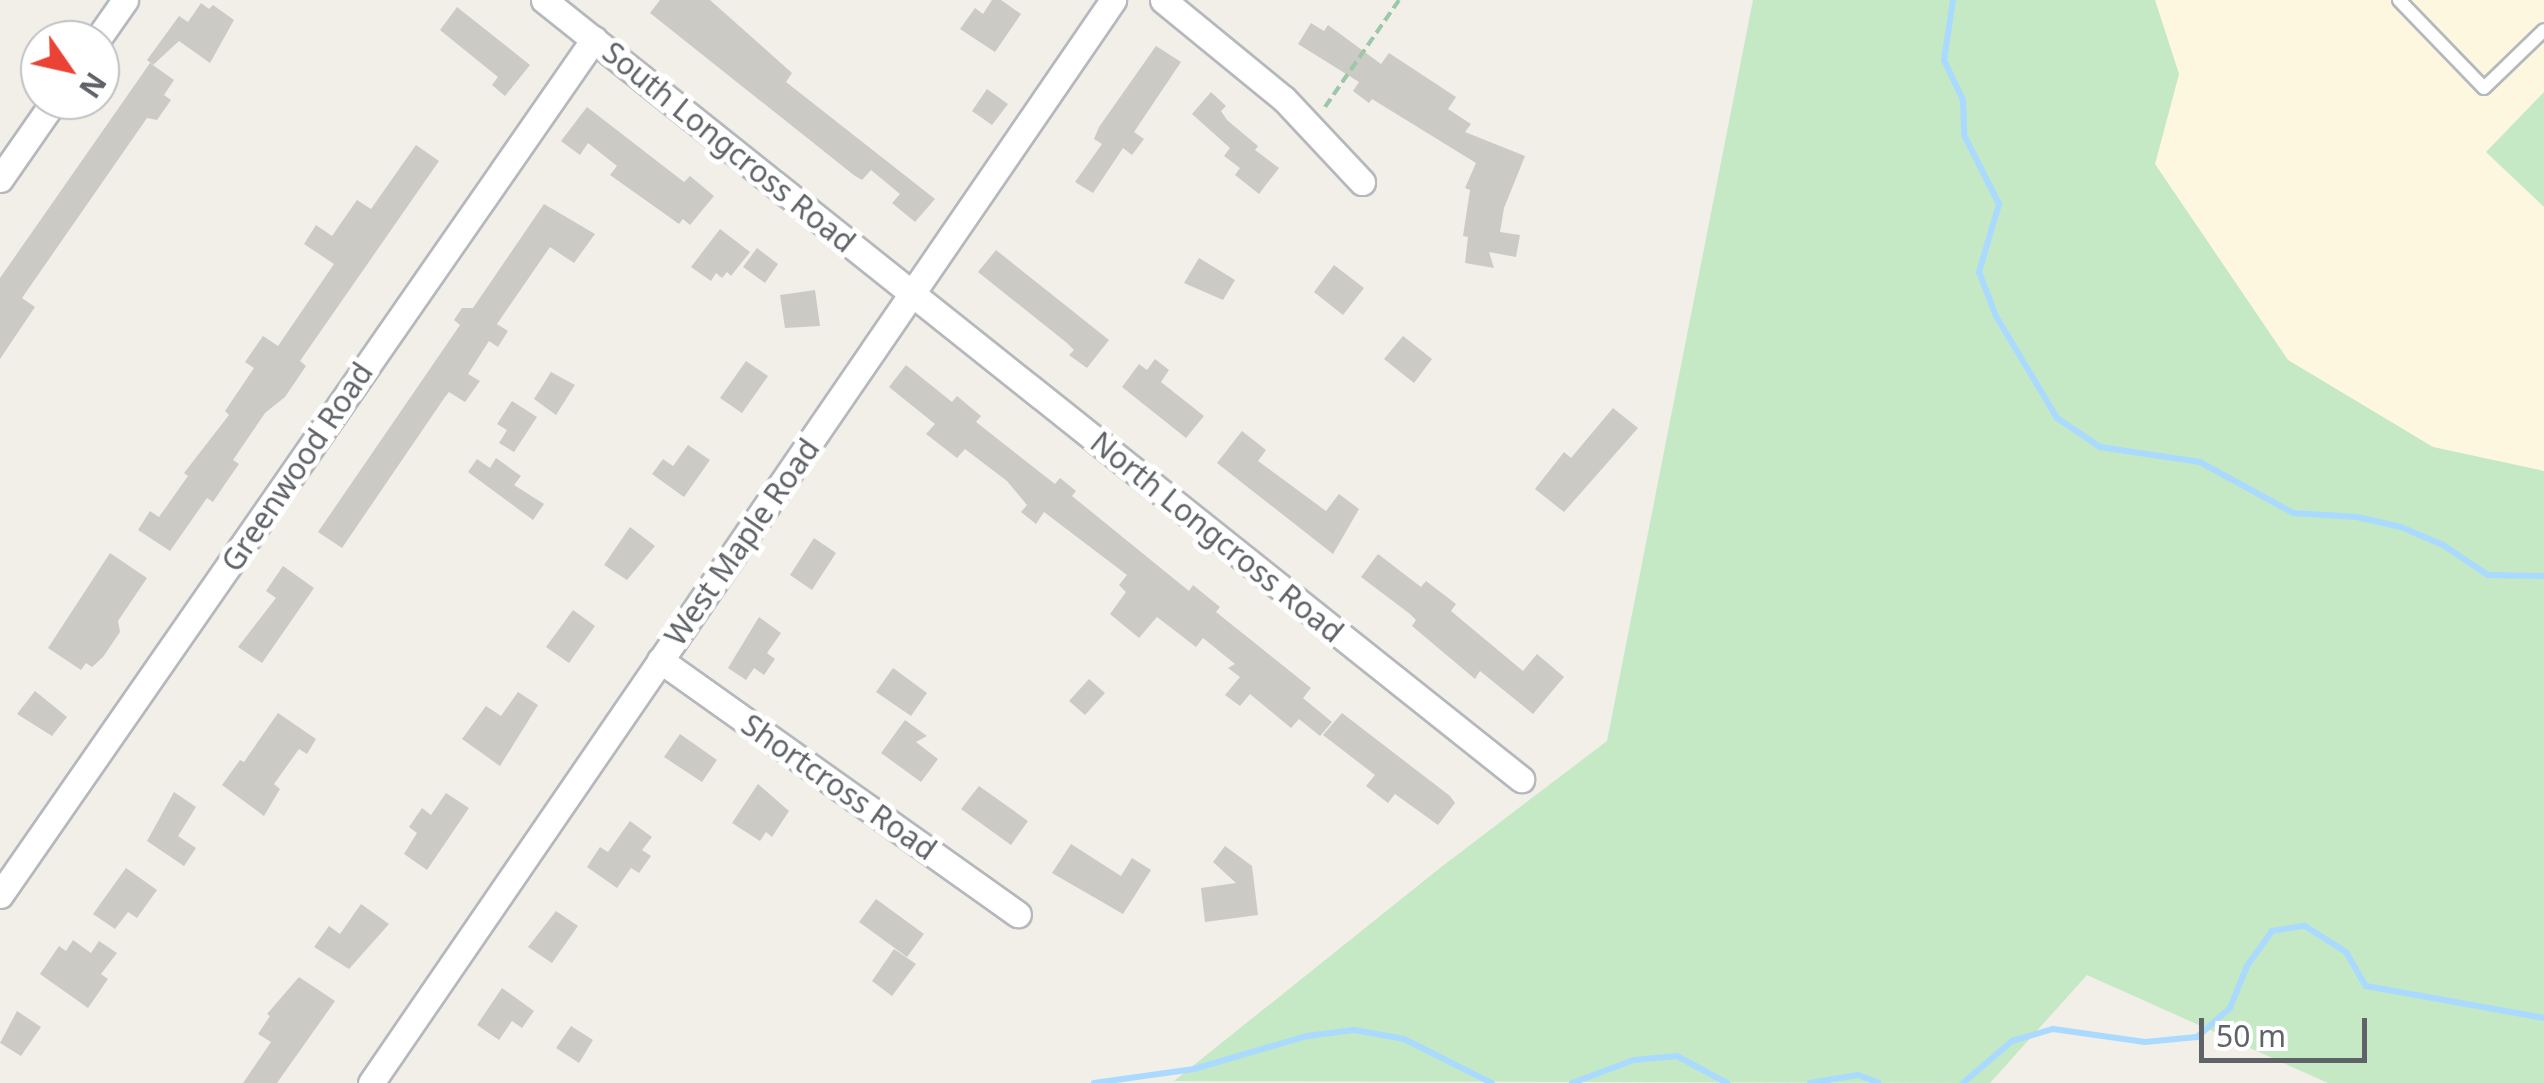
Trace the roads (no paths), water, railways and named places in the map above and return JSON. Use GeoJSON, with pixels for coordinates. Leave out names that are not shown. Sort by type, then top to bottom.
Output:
{"type":"FeatureCollection","features":[{"type":"Feature","properties":{"kind":"street","name":"South Longcross Road"},"geometry":{"type":"LineString","coordinates":[[544,0],[914,295]]}},
{"type":"Feature","properties":{"kind":"street","name":"West Maple Road"},"geometry":{"type":"LineString","coordinates":[[370,1083],[1113,0]]}},
{"type":"Feature","properties":{"kind":"street"},"geometry":{"type":"LineString","coordinates":[[1163,0],[1312,126],[1362,182]]}},
{"type":"Feature","properties":{"kind":"street","name":"Greenwood Road"},"geometry":{"type":"LineString","coordinates":[[0,894],[594,39]]}},
{"type":"Feature","properties":{"kind":"street"},"geometry":{"type":"LineString","coordinates":[[0,179],[41,120]]}},
{"type":"Feature","properties":{"kind":"street","name":"North Longcross Road"},"geometry":{"type":"LineString","coordinates":[[914,295],[1521,779]]}},
{"type":"Feature","properties":{"kind":"street","name":"Shortcross Road"},"geometry":{"type":"LineString","coordinates":[[660,660],[1018,914]]}},
{"type":"Feature","properties":{"kind":"lane"},"geometry":{"type":"LineString","coordinates":[[2399,0],[2484,88],[2544,30]]}},
{"type":"Feature","properties":{"kind":"waterway"},"geometry":{"type":"LineString","coordinates":[[1953,0],[1944,60],[1963,100],[1964,135],[1999,204],[1979,272],[1996,316],[2057,418],[2100,447],[2200,462],[2293,513],[2357,517],[2401,527],[2443,545],[2488,575],[2544,576]]}},
{"type":"Feature","properties":{"kind":"waterway"},"geometry":{"type":"LineString","coordinates":[[1963,1083],[2012,1041],[2053,1029],[2145,1042],[2197,1037],[2230,1008],[2247,966],[2272,931],[2305,926],[2346,952],[2366,986],[2544,1018]]}},
{"type":"Feature","properties":{"kind":"waterway"},"geometry":{"type":"LineString","coordinates":[[1094,1083],[1194,1069],[1307,1036],[1354,1030],[1404,1039],[1492,1083]]}},
{"type":"Feature","properties":{"kind":"waterway"},"geometry":{"type":"LineString","coordinates":[[1572,1083],[1634,1060],[1677,1056],[1727,1083]]}},
{"type":"Feature","properties":{"kind":"waterway"},"geometry":{"type":"LineString","coordinates":[[1810,1083],[1858,1075],[1879,1083]]}}]}
